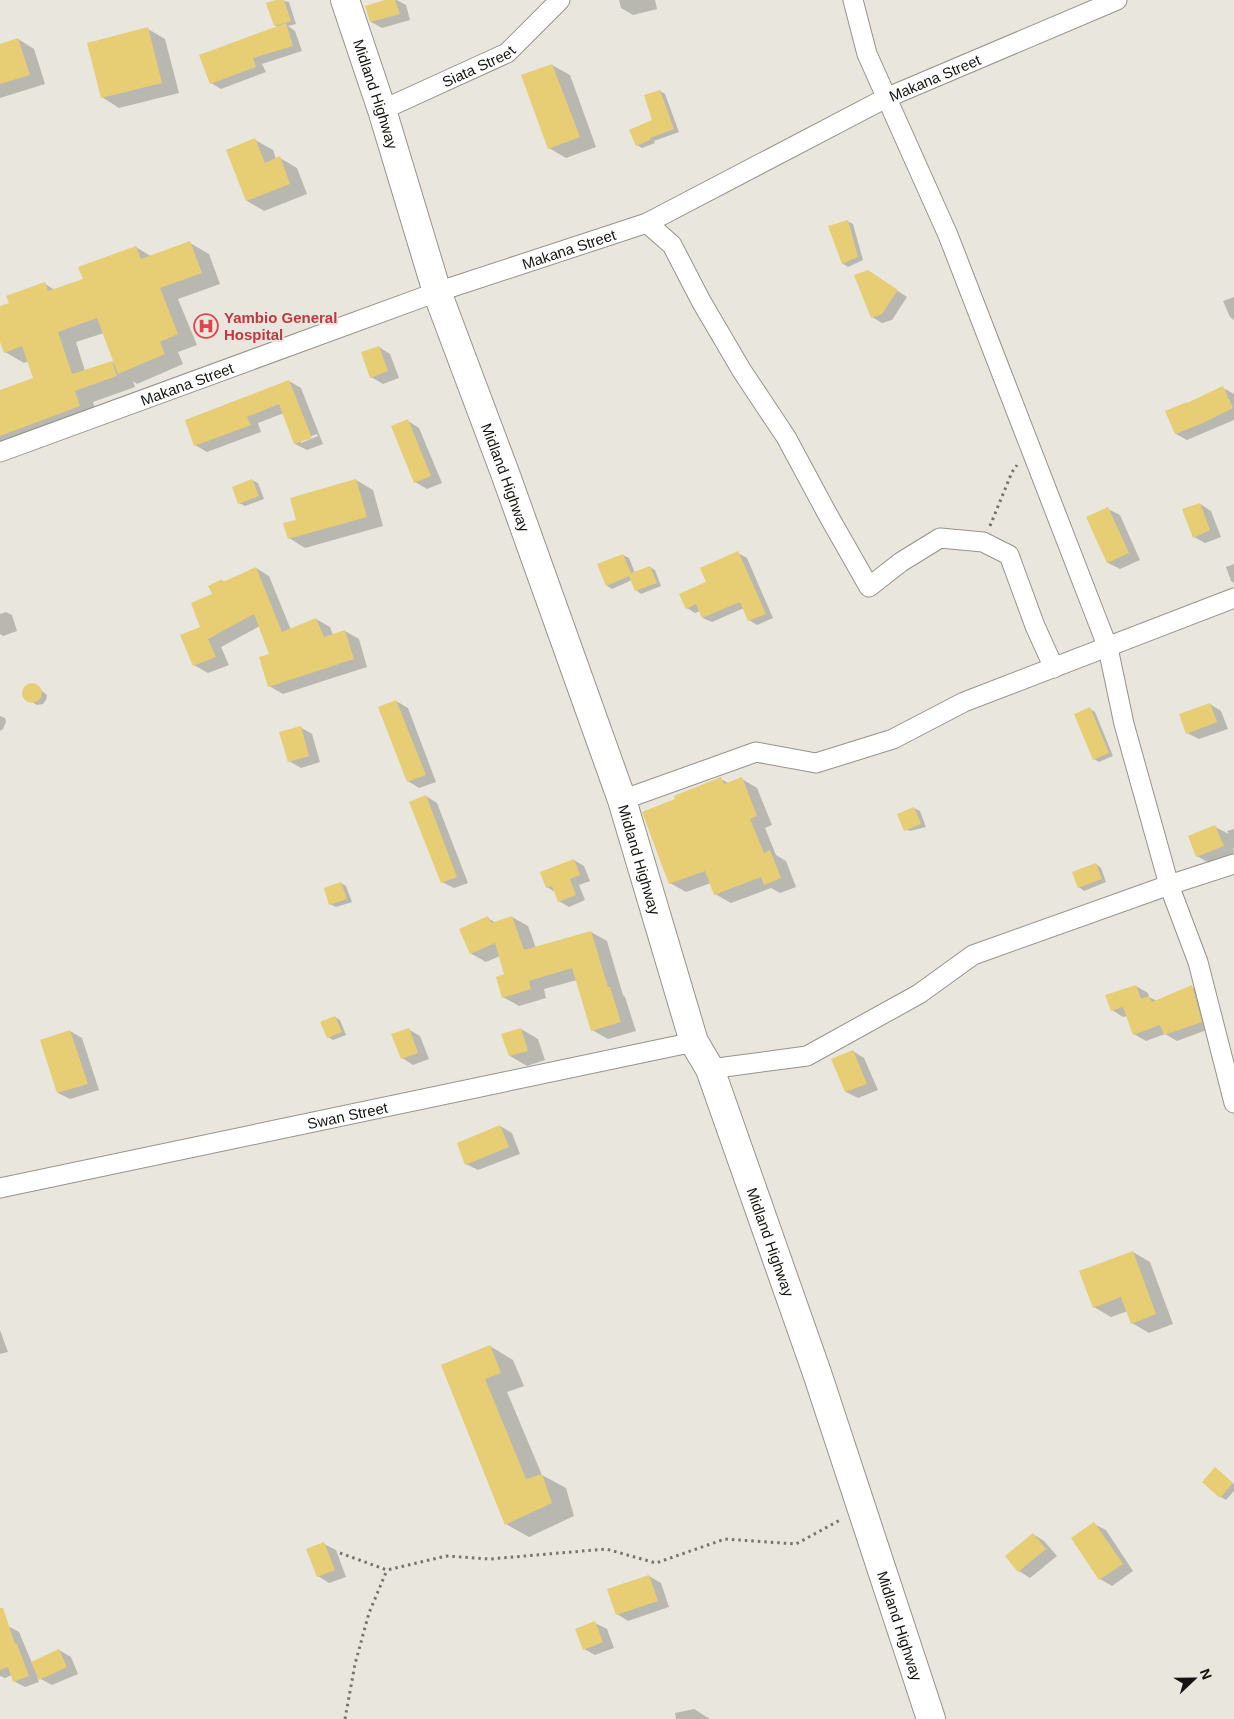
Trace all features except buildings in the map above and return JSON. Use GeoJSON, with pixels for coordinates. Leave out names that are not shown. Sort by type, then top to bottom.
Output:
{"type":"FeatureCollection","features":[{"type":"Feature","properties":{"kind":"main road","name":"Midland Highway"},"geometry":{"type":"LineString","coordinates":[[345,0],[382,110],[437,292],[508,482],[622,800],[694,1042],[710,1069],[862,1508],[931,1719]]}},
{"type":"Feature","properties":{"kind":"street","name":"Siata Street"},"geometry":{"type":"LineString","coordinates":[[382,110],[507,53],[560,0]]}},
{"type":"Feature","properties":{"kind":"street"},"geometry":{"type":"LineString","coordinates":[[853,0],[866,54],[948,235],[1108,648],[1124,724],[1169,885],[1198,962],[1234,1103]]}},
{"type":"Feature","properties":{"kind":"street","name":"Makana Street"},"geometry":{"type":"LineString","coordinates":[[0,452],[437,292],[647,223],[886,98],[1116,0]]}},
{"type":"Feature","properties":{"kind":"street"},"geometry":{"type":"LineString","coordinates":[[647,223],[672,245],[701,301],[742,371],[786,437],[869,587],[901,562],[940,538],[983,542],[1009,555],[1035,626],[1054,668]]}},
{"type":"Feature","properties":{"kind":"street"},"geometry":{"type":"LineString","coordinates":[[622,800],[756,752],[816,763],[893,739],[964,702],[1234,598]]}},
{"type":"Feature","properties":{"kind":"street"},"geometry":{"type":"LineString","coordinates":[[710,1069],[806,1056],[919,994],[973,955],[1169,885],[1234,864]]}},
{"type":"Feature","properties":{"kind":"street","name":"Swan Street"},"geometry":{"type":"LineString","coordinates":[[0,1188],[694,1042]]}},
{"type":"Feature","properties":{"kind":"path"},"geometry":{"type":"LineString","coordinates":[[983,542],[1012,472],[1030,446]]}},
{"type":"Feature","properties":{"kind":"path"},"geometry":{"type":"LineString","coordinates":[[340,1553],[387,1570],[446,1556],[490,1559],[606,1549],[656,1563],[725,1539],[796,1544],[862,1508]]}},
{"type":"Feature","properties":{"kind":"path"},"geometry":{"type":"LineString","coordinates":[[345,1719],[357,1656],[370,1613],[387,1570]]}},
{"type":"Feature","properties":{"kind":"place","name":"Yambio General Hospital"},"geometry":{"type":"Point","coordinates":[206,326]}}]}
